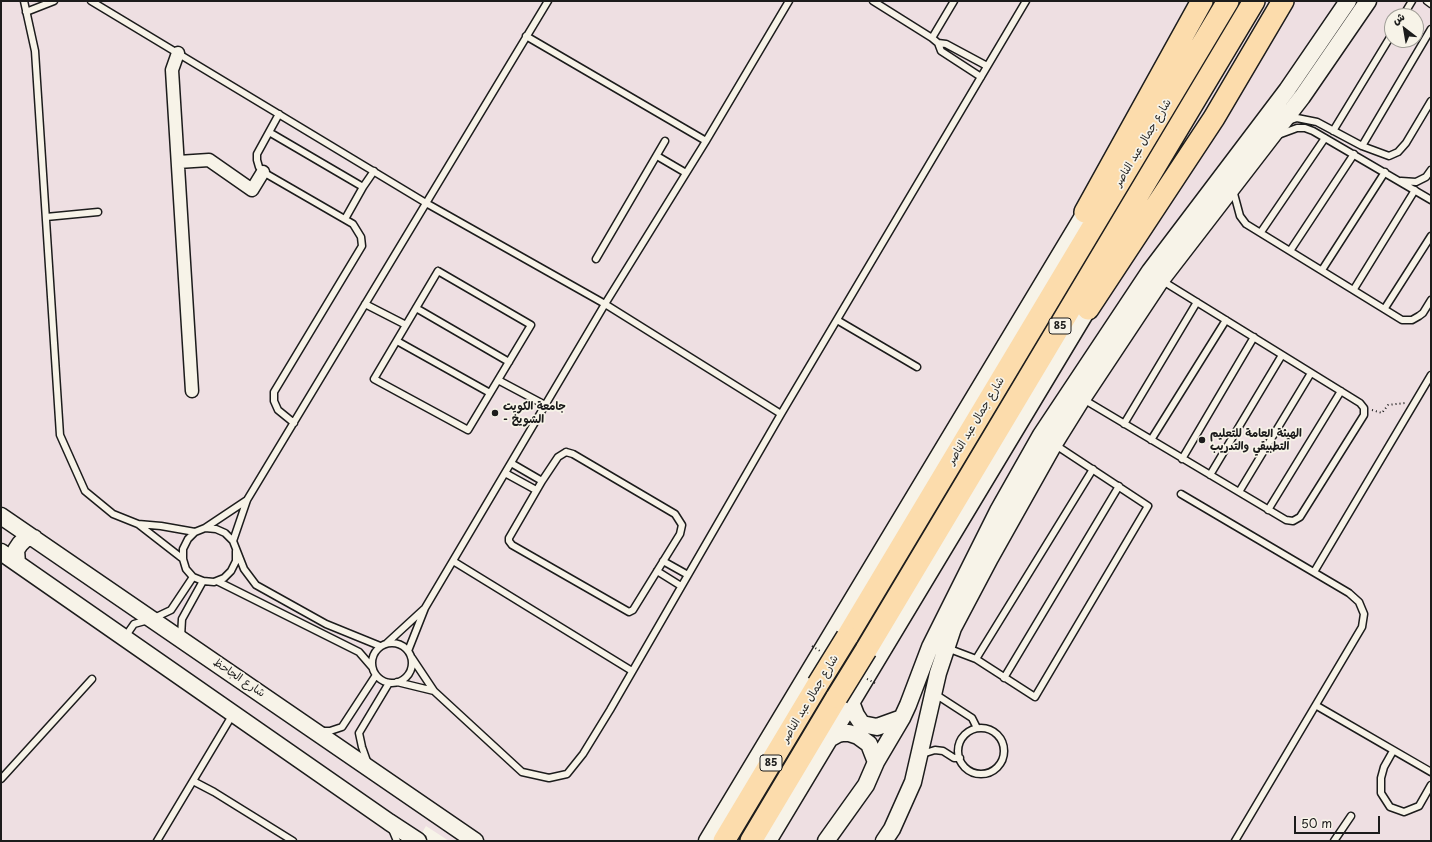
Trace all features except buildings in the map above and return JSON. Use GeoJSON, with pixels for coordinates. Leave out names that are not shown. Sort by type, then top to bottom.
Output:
{"type":"FeatureCollection","features":[{"type":"Feature","properties":{"kind":"highway"},"geometry":{"type":"LineString","coordinates":[[1085,212],[1202,1]]}},
{"type":"Feature","properties":{"kind":"highway","name":"شارع جمال عبد الناصر"},"geometry":{"type":"LineString","coordinates":[[724,841],[1228,1]]}},
{"type":"Feature","properties":{"kind":"highway","name":"شارع جمال عبد الناصر"},"geometry":{"type":"LineString","coordinates":[[751,841],[1254,1]]}},
{"type":"Feature","properties":{"kind":"highway"},"geometry":{"type":"LineString","coordinates":[[1088,310],[1214,118],[1283,1]]}},
{"type":"Feature","properties":{"kind":"street"},"geometry":{"type":"LineString","coordinates":[[707,841],[1213,1]]}},
{"type":"Feature","properties":{"kind":"street"},"geometry":{"type":"LineString","coordinates":[[768,841],[1273,1]]}},
{"type":"Feature","properties":{"kind":"street"},"geometry":{"type":"LineString","coordinates":[[884,841],[892,829],[913,782],[934,693],[946,647],[953,628],[986,565],[1054,444],[1082,399],[1162,280],[1168,260],[1348,1]]}},
{"type":"Feature","properties":{"kind":"street"},"geometry":{"type":"LineString","coordinates":[[1191,229],[1233,187],[1272,138],[1302,98],[1368,1]]}},
{"type":"Feature","properties":{"kind":"street"},"geometry":{"type":"LineString","coordinates":[[178,53],[172,70],[192,391]]}},
{"type":"Feature","properties":{"kind":"street"},"geometry":{"type":"LineString","coordinates":[[178,162],[209,160],[252,190],[263,172]]}},
{"type":"Feature","properties":{"kind":"street"},"geometry":{"type":"LineString","coordinates":[[826,841],[866,785],[876,762],[902,718],[930,648],[998,511],[1041,435],[1150,271],[1168,260]]}},
{"type":"Feature","properties":{"kind":"street","name":"شارع الجاحظ"},"geometry":{"type":"LineString","coordinates":[[1,516],[475,841]]}},
{"type":"Feature","properties":{"kind":"street"},"geometry":{"type":"LineString","coordinates":[[17,563],[16,550],[20,544],[26,538],[34,538]]}},
{"type":"Feature","properties":{"kind":"street"},"geometry":{"type":"LineString","coordinates":[[1,552],[418,841]]}},
{"type":"Feature","properties":{"kind":"street"},"geometry":{"type":"LineString","coordinates":[[851,702],[856,715],[862,724],[877,727],[902,718]]}},
{"type":"Feature","properties":{"kind":"street"},"geometry":{"type":"LineString","coordinates":[[830,739],[843,733],[858,736],[869,744],[876,762]]}},
{"type":"Feature","properties":{"kind":"lane"},"geometry":{"type":"LineString","coordinates":[[24,1],[35,51],[60,435],[85,491],[113,514],[138,524],[183,559]]}},
{"type":"Feature","properties":{"kind":"lane"},"geometry":{"type":"LineString","coordinates":[[26,12],[54,1]]}},
{"type":"Feature","properties":{"kind":"lane"},"geometry":{"type":"LineString","coordinates":[[91,1],[426,203],[605,304],[781,414]]}},
{"type":"Feature","properties":{"kind":"lane"},"geometry":{"type":"LineString","coordinates":[[233,541],[247,500],[548,1]]}},
{"type":"Feature","properties":{"kind":"lane"},"geometry":{"type":"LineString","coordinates":[[408,651],[425,608],[605,304],[706,141],[789,1]]}},
{"type":"Feature","properties":{"kind":"lane"},"geometry":{"type":"LineString","coordinates":[[873,1],[932,38],[938,43],[941,51],[981,76]]}},
{"type":"Feature","properties":{"kind":"lane"},"geometry":{"type":"LineString","coordinates":[[932,38],[954,1]]}},
{"type":"Feature","properties":{"kind":"lane"},"geometry":{"type":"LineString","coordinates":[[387,643],[395,643],[403,646],[408,651],[434,691],[522,772],[549,778],[567,774],[583,754],[781,414],[1026,1]]}},
{"type":"Feature","properties":{"kind":"lane"},"geometry":{"type":"LineString","coordinates":[[1427,1],[1431,4]]}},
{"type":"Feature","properties":{"kind":"lane"},"geometry":{"type":"LineString","coordinates":[[1362,146],[1431,29]]}},
{"type":"Feature","properties":{"kind":"lane"},"geometry":{"type":"LineString","coordinates":[[526,36],[706,141]]}},
{"type":"Feature","properties":{"kind":"lane"},"geometry":{"type":"LineString","coordinates":[[938,43],[946,44],[987,66]]}},
{"type":"Feature","properties":{"kind":"lane"},"geometry":{"type":"LineString","coordinates":[[1334,131],[1384,47]]}},
{"type":"Feature","properties":{"kind":"lane"},"geometry":{"type":"LineString","coordinates":[[1283,123],[1297,118],[1317,122],[1362,146],[1389,156],[1398,152],[1406,142],[1431,101]]}},
{"type":"Feature","properties":{"kind":"lane"},"geometry":{"type":"LineString","coordinates":[[279,114],[257,154],[259,167],[263,172],[353,224],[361,237],[362,246],[274,392],[274,401],[278,410],[294,423]]}},
{"type":"Feature","properties":{"kind":"lane"},"geometry":{"type":"LineString","coordinates":[[1272,138],[1297,128],[1305,128],[1354,154],[1431,200]]}},
{"type":"Feature","properties":{"kind":"lane"},"geometry":{"type":"LineString","coordinates":[[269,132],[362,187]]}},
{"type":"Feature","properties":{"kind":"lane"},"geometry":{"type":"LineString","coordinates":[[1261,232],[1325,138]]}},
{"type":"Feature","properties":{"kind":"lane"},"geometry":{"type":"LineString","coordinates":[[596,259],[665,141]]}},
{"type":"Feature","properties":{"kind":"lane"},"geometry":{"type":"LineString","coordinates":[[1290,251],[1354,154]]}},
{"type":"Feature","properties":{"kind":"lane"},"geometry":{"type":"LineString","coordinates":[[656,156],[686,173]]}},
{"type":"Feature","properties":{"kind":"lane"},"geometry":{"type":"LineString","coordinates":[[1400,181],[1416,182],[1426,177],[1431,170]]}},
{"type":"Feature","properties":{"kind":"lane"},"geometry":{"type":"LineString","coordinates":[[345,219],[362,187],[374,171]]}},
{"type":"Feature","properties":{"kind":"lane"},"geometry":{"type":"LineString","coordinates":[[1322,270],[1385,172]]}},
{"type":"Feature","properties":{"kind":"lane"},"geometry":{"type":"LineString","coordinates":[[1233,187],[1240,216],[1246,224],[1385,308],[1402,320],[1412,320],[1423,313],[1431,300]]}},
{"type":"Feature","properties":{"kind":"lane"},"geometry":{"type":"LineString","coordinates":[[1354,289],[1415,190]]}},
{"type":"Feature","properties":{"kind":"lane"},"geometry":{"type":"LineString","coordinates":[[46,217],[98,212]]}},
{"type":"Feature","properties":{"kind":"lane"},"geometry":{"type":"LineString","coordinates":[[1385,308],[1431,236]]}},
{"type":"Feature","properties":{"kind":"lane"},"geometry":{"type":"LineString","coordinates":[[438,271],[531,325],[468,430],[374,379],[416,308],[438,271]]}},
{"type":"Feature","properties":{"kind":"lane"},"geometry":{"type":"LineString","coordinates":[[1082,399],[1286,520],[1293,521],[1300,517],[1364,415],[1364,408],[1360,402],[1162,280]]}},
{"type":"Feature","properties":{"kind":"lane"},"geometry":{"type":"LineString","coordinates":[[1124,424],[1197,302]]}},
{"type":"Feature","properties":{"kind":"lane"},"geometry":{"type":"LineString","coordinates":[[365,304],[406,325]]}},
{"type":"Feature","properties":{"kind":"lane"},"geometry":{"type":"LineString","coordinates":[[416,308],[509,362]]}},
{"type":"Feature","properties":{"kind":"lane"},"geometry":{"type":"LineString","coordinates":[[837,320],[917,368]]}},
{"type":"Feature","properties":{"kind":"lane"},"geometry":{"type":"LineString","coordinates":[[1152,440],[1226,320]]}},
{"type":"Feature","properties":{"kind":"lane"},"geometry":{"type":"LineString","coordinates":[[1182,459],[1254,337]]}},
{"type":"Feature","properties":{"kind":"lane"},"geometry":{"type":"LineString","coordinates":[[397,341],[490,393]]}},
{"type":"Feature","properties":{"kind":"lane"},"geometry":{"type":"LineString","coordinates":[[1210,475],[1282,355]]}},
{"type":"Feature","properties":{"kind":"lane"},"geometry":{"type":"LineString","coordinates":[[1239,492],[1311,373]]}},
{"type":"Feature","properties":{"kind":"lane"},"geometry":{"type":"LineString","coordinates":[[1314,572],[1431,375]]}},
{"type":"Feature","properties":{"kind":"lane"},"geometry":{"type":"LineString","coordinates":[[498,380],[545,405]]}},
{"type":"Feature","properties":{"kind":"lane"},"geometry":{"type":"LineString","coordinates":[[1268,510],[1341,391]]}},
{"type":"Feature","properties":{"kind":"lane"},"geometry":{"type":"LineString","coordinates":[[946,647],[976,659],[1035,697],[1148,506],[1054,444]]}},
{"type":"Feature","properties":{"kind":"lane"},"geometry":{"type":"LineString","coordinates":[[566,452],[573,454],[675,514],[682,525],[680,534],[633,610],[629,612],[512,544],[510,538],[536,490],[558,456],[566,452]]}},
{"type":"Feature","properties":{"kind":"lane"},"geometry":{"type":"LineString","coordinates":[[511,463],[542,481]]}},
{"type":"Feature","properties":{"kind":"lane"},"geometry":{"type":"LineString","coordinates":[[976,659],[1093,469]]}},
{"type":"Feature","properties":{"kind":"lane"},"geometry":{"type":"LineString","coordinates":[[505,473],[536,490]]}},
{"type":"Feature","properties":{"kind":"lane"},"geometry":{"type":"LineString","coordinates":[[1004,678],[1119,486]]}},
{"type":"Feature","properties":{"kind":"lane"},"geometry":{"type":"LineString","coordinates":[[1181,494],[1355,597],[1362,608],[1364,621],[1362,627],[1317,706],[1235,841]]}},
{"type":"Feature","properties":{"kind":"lane"},"geometry":{"type":"LineString","coordinates":[[236,551],[236,561],[231,571],[224,578],[217,581],[203,581],[194,577],[186,569],[183,559],[183,549],[188,539],[195,532],[205,528],[247,500]]}},
{"type":"Feature","properties":{"kind":"lane"},"geometry":{"type":"LineString","coordinates":[[138,524],[195,532]]}},
{"type":"Feature","properties":{"kind":"lane"},"geometry":{"type":"LineString","coordinates":[[205,528],[216,529],[225,533],[233,541],[244,569],[256,585],[326,624],[380,646]]}},
{"type":"Feature","properties":{"kind":"lane"},"geometry":{"type":"LineString","coordinates":[[453,561],[632,671]]}},
{"type":"Feature","properties":{"kind":"lane"},"geometry":{"type":"LineString","coordinates":[[663,561],[688,575]]}},
{"type":"Feature","properties":{"kind":"lane"},"geometry":{"type":"LineString","coordinates":[[657,571],[682,586]]}},
{"type":"Feature","properties":{"kind":"lane"},"geometry":{"type":"LineString","coordinates":[[125,637],[134,624],[152,619],[171,610],[194,577]]}},
{"type":"Feature","properties":{"kind":"lane"},"geometry":{"type":"LineString","coordinates":[[181,638],[182,619],[203,581]]}},
{"type":"Feature","properties":{"kind":"lane"},"geometry":{"type":"LineString","coordinates":[[217,581],[359,652],[381,680],[389,683],[404,679],[412,666],[412,658]]}},
{"type":"Feature","properties":{"kind":"lane"},"geometry":{"type":"LineString","coordinates":[[372,668],[372,660],[375,652],[380,646],[387,643],[425,608]]}},
{"type":"Feature","properties":{"kind":"lane"},"geometry":{"type":"LineString","coordinates":[[316,732],[330,731],[342,727],[376,675]]}},
{"type":"Feature","properties":{"kind":"lane"},"geometry":{"type":"LineString","coordinates":[[1,779],[92,679]]}},
{"type":"Feature","properties":{"kind":"lane"},"geometry":{"type":"LineString","coordinates":[[397,682],[434,691]]}},
{"type":"Feature","properties":{"kind":"lane"},"geometry":{"type":"LineString","coordinates":[[370,769],[362,747],[359,733],[389,683]]}},
{"type":"Feature","properties":{"kind":"lane"},"geometry":{"type":"LineString","coordinates":[[934,693],[967,714],[975,723],[977,728]]}},
{"type":"Feature","properties":{"kind":"lane"},"geometry":{"type":"LineString","coordinates":[[1317,706],[1431,772]]}},
{"type":"Feature","properties":{"kind":"lane"},"geometry":{"type":"LineString","coordinates":[[157,841],[234,713]]}},
{"type":"Feature","properties":{"kind":"lane"},"geometry":{"type":"LineString","coordinates":[[977,728],[990,730],[1000,738],[1004,749],[1001,762],[992,771],[979,773],[967,769],[960,758],[958,752],[961,740],[977,728]]}},
{"type":"Feature","properties":{"kind":"lane"},"geometry":{"type":"LineString","coordinates":[[920,755],[927,751],[935,750],[943,751],[954,758],[960,758]]}},
{"type":"Feature","properties":{"kind":"lane"},"geometry":{"type":"LineString","coordinates":[[1393,751],[1384,767],[1381,778],[1382,793],[1390,807],[1404,812],[1419,806],[1431,785]]}},
{"type":"Feature","properties":{"kind":"lane"},"geometry":{"type":"LineString","coordinates":[[193,781],[214,792],[293,841]]}},
{"type":"Feature","properties":{"kind":"lane"},"geometry":{"type":"LineString","coordinates":[[1334,841],[1351,816]]}},
{"type":"Feature","properties":{"kind":"lane"},"geometry":{"type":"LineString","coordinates":[[389,822],[397,841]]}},
{"type":"Feature","properties":{"kind":"path"},"geometry":{"type":"LineString","coordinates":[[1364,408],[1382,413],[1388,405],[1416,401]]}},
{"type":"Feature","properties":{"kind":"shaded area","name":"جامعة الكويت - الشويخ"},"geometry":{"type":"Polygon","coordinates":[[[1,1],[1431,1],[1431,841],[449,841],[426,826],[417,841],[1,841],[1,1]]]}},
{"type":"Feature","properties":{"kind":"place","name":"جامعة الكويت - الشويخ"},"geometry":{"type":"Point","coordinates":[495,413]}},
{"type":"Feature","properties":{"kind":"place","name":"الهيئة العامة للتعليم التطبيقي والتدريب"},"geometry":{"type":"Point","coordinates":[1202,440]}}]}
